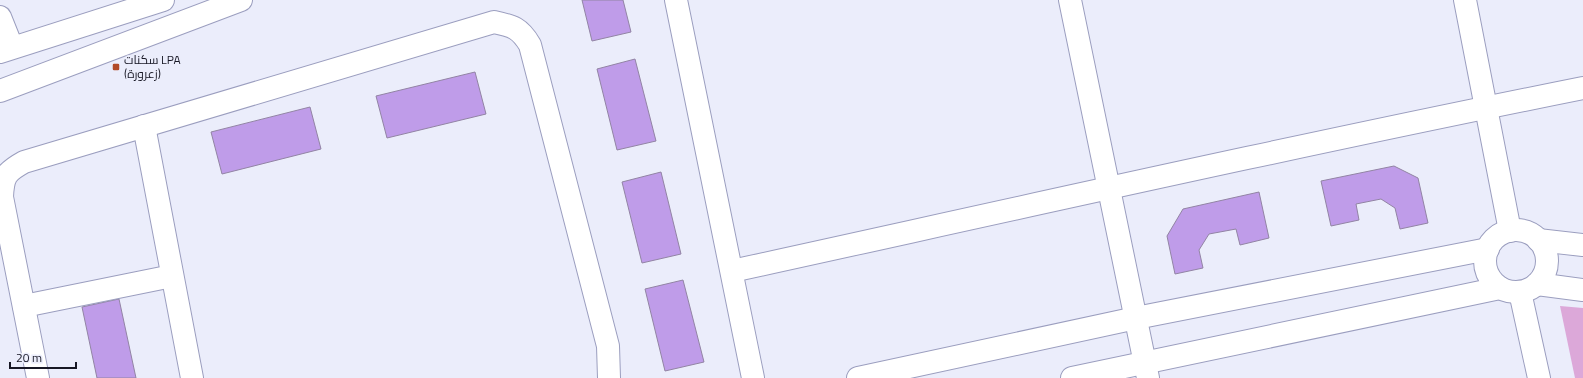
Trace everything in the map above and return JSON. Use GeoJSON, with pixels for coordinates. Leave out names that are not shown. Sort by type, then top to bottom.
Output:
{"type":"FeatureCollection","features":[{"type":"Feature","properties":{"kind":"main road"},"geometry":{"type":"LineString","coordinates":[[0,18],[6,50],[163,0]]}},
{"type":"Feature","properties":{"kind":"main road"},"geometry":{"type":"LineString","coordinates":[[0,91],[241,0]]}},
{"type":"Feature","properties":{"kind":"main road"},"geometry":{"type":"LineString","coordinates":[[676,0],[753,378]]}},
{"type":"Feature","properties":{"kind":"main road"},"geometry":{"type":"LineString","coordinates":[[1070,0],[1146,370]]}},
{"type":"Feature","properties":{"kind":"main road"},"geometry":{"type":"LineString","coordinates":[[1465,0],[1510,231]]}},
{"type":"Feature","properties":{"kind":"main road"},"geometry":{"type":"LineString","coordinates":[[38,378],[2,196],[3,181],[11,168],[24,162],[494,22],[511,26],[523,33],[530,45],[608,346],[609,378]]}},
{"type":"Feature","properties":{"kind":"main road"},"geometry":{"type":"LineString","coordinates":[[732,271],[1109,188],[1486,107],[1583,88]]}},
{"type":"Feature","properties":{"kind":"main road"},"geometry":{"type":"LineString","coordinates":[[144,126],[192,378]]}},
{"type":"Feature","properties":{"kind":"main road"},"geometry":{"type":"LineString","coordinates":[[1072,378],[1146,370],[1519,288],[1543,278],[1547,262],[1546,254],[1538,240],[1530,234],[1520,231],[1510,231],[1501,234],[1493,241],[1488,249],[1485,260],[1486,271],[1492,281],[1519,288],[1583,290]]}},
{"type":"Feature","properties":{"kind":"main road"},"geometry":{"type":"LineString","coordinates":[[1538,240],[1583,245]]}},
{"type":"Feature","properties":{"kind":"main road"},"geometry":{"type":"LineString","coordinates":[[858,378],[1136,318],[1488,249]]}},
{"type":"Feature","properties":{"kind":"main road"},"geometry":{"type":"LineString","coordinates":[[24,306],[172,276]]}},
{"type":"Feature","properties":{"kind":"main road"},"geometry":{"type":"LineString","coordinates":[[1519,288],[1539,378]]}},
{"type":"Feature","properties":{"kind":"shaded area"},"geometry":{"type":"Polygon","coordinates":[[[1560,306],[1583,308],[1583,378],[1575,378],[1560,306]]]}},
{"type":"Feature","properties":{"kind":"building"},"geometry":{"type":"Polygon","coordinates":[[[582,0],[623,0],[631,32],[592,41],[582,0]]]}},
{"type":"Feature","properties":{"kind":"building"},"geometry":{"type":"Polygon","coordinates":[[[635,59],[656,141],[617,150],[597,69],[635,59]]]}},
{"type":"Feature","properties":{"kind":"building"},"geometry":{"type":"Polygon","coordinates":[[[475,72],[486,114],[387,138],[376,96],[475,72]]]}},
{"type":"Feature","properties":{"kind":"building"},"geometry":{"type":"Polygon","coordinates":[[[310,107],[321,149],[222,174],[211,132],[310,107]]]}},
{"type":"Feature","properties":{"kind":"building"},"geometry":{"type":"Polygon","coordinates":[[[1394,166],[1418,178],[1428,223],[1400,229],[1395,208],[1381,199],[1356,204],[1359,220],[1331,226],[1321,181],[1394,166]]]}},
{"type":"Feature","properties":{"kind":"building"},"geometry":{"type":"Polygon","coordinates":[[[661,172],[681,254],[642,263],[622,182],[661,172]]]}},
{"type":"Feature","properties":{"kind":"building"},"geometry":{"type":"Polygon","coordinates":[[[1259,192],[1269,238],[1240,245],[1236,229],[1209,234],[1199,250],[1203,268],[1175,274],[1167,236],[1183,209],[1259,192]]]}},
{"type":"Feature","properties":{"kind":"building"},"geometry":{"type":"Polygon","coordinates":[[[683,280],[704,362],[665,371],[645,289],[683,280]]]}},
{"type":"Feature","properties":{"kind":"building"},"geometry":{"type":"Polygon","coordinates":[[[119,299],[136,378],[97,378],[82,307],[119,299]]]}},
{"type":"Feature","properties":{"kind":"place","name":"سكنات LPA (زعرورة)"},"geometry":{"type":"Point","coordinates":[116,67]}}]}
